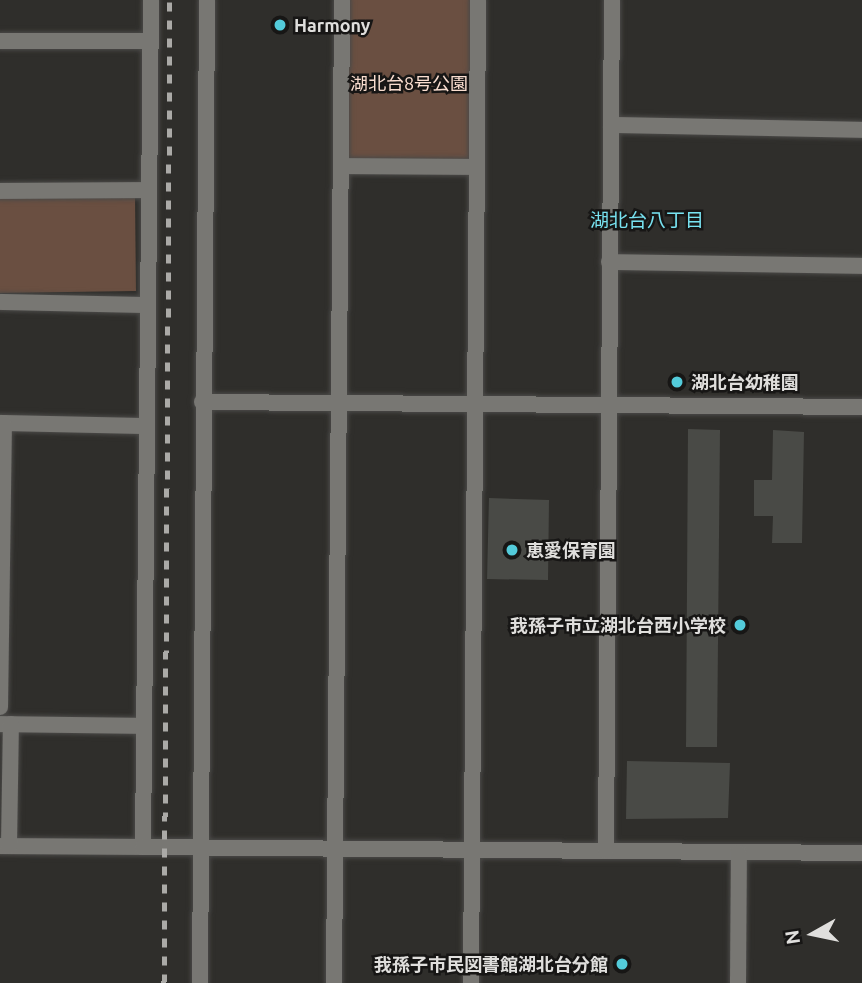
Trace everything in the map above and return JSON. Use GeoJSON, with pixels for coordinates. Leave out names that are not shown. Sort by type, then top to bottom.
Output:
{"type":"FeatureCollection","features":[{"type":"Feature","properties":{"kind":"street"},"geometry":{"type":"LineString","coordinates":[[143,847],[151,0]]}},
{"type":"Feature","properties":{"kind":"street"},"geometry":{"type":"LineString","coordinates":[[200,983],[202,402],[207,0]]}},
{"type":"Feature","properties":{"kind":"street"},"geometry":{"type":"LineString","coordinates":[[334,983],[342,0]]}},
{"type":"Feature","properties":{"kind":"street"},"geometry":{"type":"LineString","coordinates":[[471,983],[478,0]]}},
{"type":"Feature","properties":{"kind":"street"},"geometry":{"type":"LineString","coordinates":[[606,851],[612,0]]}},
{"type":"Feature","properties":{"kind":"street"},"geometry":{"type":"LineString","coordinates":[[0,41],[150,41]]}},
{"type":"Feature","properties":{"kind":"street"},"geometry":{"type":"LineString","coordinates":[[611,125],[862,130]]}},
{"type":"Feature","properties":{"kind":"street"},"geometry":{"type":"LineString","coordinates":[[341,166],[477,167]]}},
{"type":"Feature","properties":{"kind":"street"},"geometry":{"type":"LineString","coordinates":[[0,191],[149,190]]}},
{"type":"Feature","properties":{"kind":"street"},"geometry":{"type":"LineString","coordinates":[[609,262],[862,266]]}},
{"type":"Feature","properties":{"kind":"street"},"geometry":{"type":"LineString","coordinates":[[0,302],[148,306]]}},
{"type":"Feature","properties":{"kind":"street"},"geometry":{"type":"LineString","coordinates":[[202,402],[862,407]]}},
{"type":"Feature","properties":{"kind":"street"},"geometry":{"type":"LineString","coordinates":[[0,707],[2,423],[146,426]]}},
{"type":"Feature","properties":{"kind":"street"},"geometry":{"type":"LineString","coordinates":[[144,726],[6,724],[4,846],[862,853]]}},
{"type":"Feature","properties":{"kind":"street"},"geometry":{"type":"LineString","coordinates":[[737,983],[739,852]]}},
{"type":"Feature","properties":{"kind":"green space","name":"湖北台8号公園"},"geometry":{"type":"Polygon","coordinates":[[[342,0],[478,0],[477,167],[341,166],[342,0]]]}},
{"type":"Feature","properties":{"kind":"green space"},"geometry":{"type":"Polygon","coordinates":[[[135,196],[136,291],[0,293],[0,197],[135,196]]]}},
{"type":"Feature","properties":{"kind":"building"},"geometry":{"type":"Polygon","coordinates":[[[688,429],[720,430],[717,747],[686,747],[688,429]]]}},
{"type":"Feature","properties":{"kind":"building"},"geometry":{"type":"Polygon","coordinates":[[[773,430],[804,432],[802,543],[772,543],[773,516],[754,516],[754,480],[772,480],[773,430]]]}},
{"type":"Feature","properties":{"kind":"building"},"geometry":{"type":"Polygon","coordinates":[[[489,498],[549,500],[548,580],[487,579],[489,498]]]}},
{"type":"Feature","properties":{"kind":"building"},"geometry":{"type":"Polygon","coordinates":[[[627,761],[730,763],[728,818],[626,819],[627,761]]]}},
{"type":"Feature","properties":{"kind":"railway"},"geometry":{"type":"LineString","coordinates":[[164,983],[170,0]]}},
{"type":"Feature","properties":{"kind":"place","name":"Harmony"},"geometry":{"type":"Point","coordinates":[280,25]}},
{"type":"Feature","properties":{"kind":"place","name":"湖北台幼稚園"},"geometry":{"type":"Point","coordinates":[677,382]}},
{"type":"Feature","properties":{"kind":"place","name":"恵愛保育園"},"geometry":{"type":"Point","coordinates":[512,550]}},
{"type":"Feature","properties":{"kind":"place","name":"我孫子市立湖北台西小学校"},"geometry":{"type":"Point","coordinates":[740,625]}},
{"type":"Feature","properties":{"kind":"place","name":"我孫子市民図書館湖北台分館"},"geometry":{"type":"Point","coordinates":[622,964]}},
{"type":"Feature","properties":{"kind":"district","name":"湖北台八丁目"},"geometry":{"type":"Point","coordinates":[647,221]}}]}
